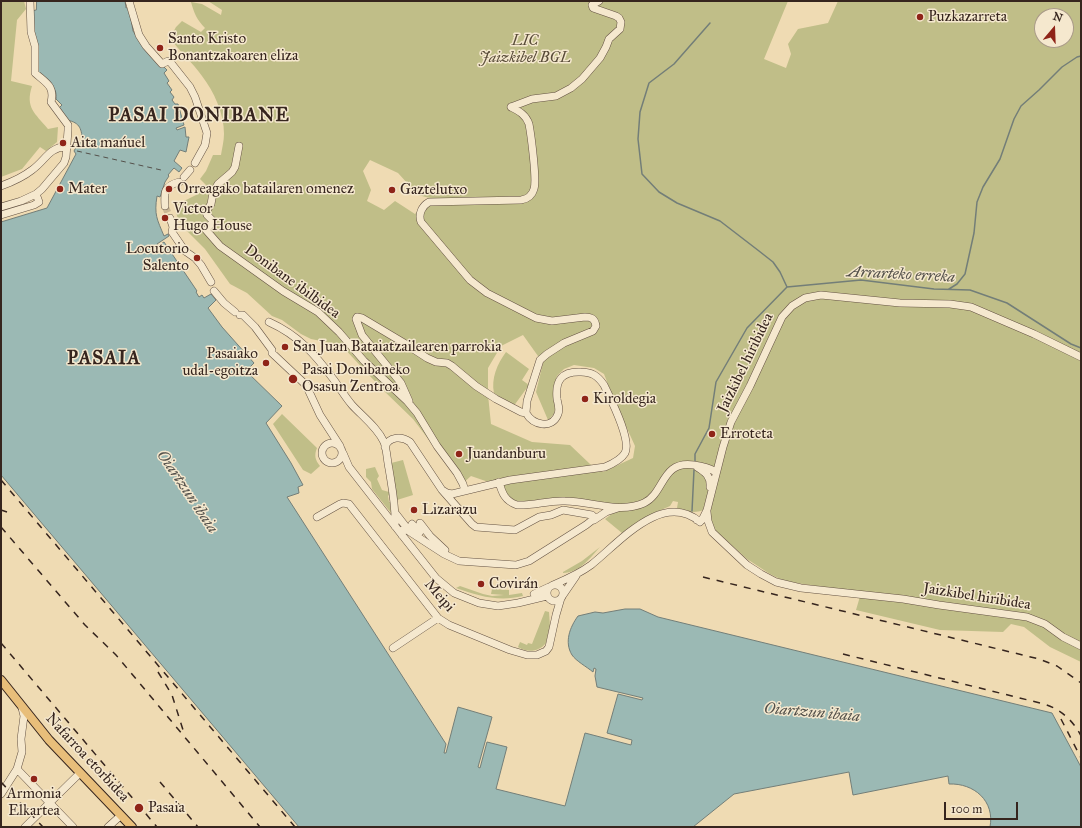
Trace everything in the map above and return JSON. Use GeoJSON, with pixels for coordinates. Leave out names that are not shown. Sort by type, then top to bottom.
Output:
{"type":"FeatureCollection","features":[{"type":"Feature","properties":{"kind":"main road","name":"Nafarroa etorbidea"},"geometry":{"type":"LineString","coordinates":[[1,680],[49,740],[132,827]]}},
{"type":"Feature","properties":{"kind":"street"},"geometry":{"type":"LineString","coordinates":[[1,207],[21,201],[36,194],[64,163],[66,156],[68,125],[51,102],[53,94],[51,87],[35,73],[35,46],[31,32],[30,1]]}},
{"type":"Feature","properties":{"kind":"street"},"geometry":{"type":"LineString","coordinates":[[129,1],[139,36],[162,64],[168,61],[171,63],[190,87],[195,97],[207,133],[205,145],[195,163]]}},
{"type":"Feature","properties":{"kind":"street"},"geometry":{"type":"LineString","coordinates":[[526,413],[527,401],[540,360],[564,343],[593,331],[596,326],[594,319],[585,317],[552,321],[536,318],[487,294],[470,280],[421,222],[420,217],[422,208],[429,202],[526,200],[532,194],[535,180],[529,124],[528,120],[520,112],[511,107],[532,99],[548,98],[564,93],[582,79],[600,58],[609,39],[620,29],[622,22],[616,16],[593,8],[592,5],[599,1]]}},
{"type":"Feature","properties":{"kind":"street"},"geometry":{"type":"LineString","coordinates":[[1,186],[32,170],[51,151],[58,147],[67,146]]}},
{"type":"Feature","properties":{"kind":"street","name":"Donibane ibilbidea"},"geometry":{"type":"LineString","coordinates":[[239,146],[235,167],[232,172],[218,184],[213,193],[211,204],[206,212],[212,222],[206,230],[222,248],[283,291],[318,312],[339,332],[364,361],[417,413],[437,446],[457,473],[465,491]]}},
{"type":"Feature","properties":{"kind":"street"},"geometry":{"type":"LineString","coordinates":[[165,206],[164,194],[167,187],[181,180],[190,170]]}},
{"type":"Feature","properties":{"kind":"street"},"geometry":{"type":"LineString","coordinates":[[1,215],[34,205],[39,202],[36,194]]}},
{"type":"Feature","properties":{"kind":"street"},"geometry":{"type":"LineString","coordinates":[[170,218],[173,227],[172,232],[180,244],[201,265],[211,282]]}},
{"type":"Feature","properties":{"kind":"street"},"geometry":{"type":"LineString","coordinates":[[214,291],[224,303],[243,315],[250,322],[272,350],[272,353],[306,385],[320,415],[341,450],[349,467],[442,583],[454,593],[475,602],[487,605],[505,606],[549,598],[556,601],[562,597],[561,587],[551,586]]}},
{"type":"Feature","properties":{"kind":"street","name":"Jaizkibel hiribidea"},"geometry":{"type":"LineString","coordinates":[[716,467],[731,422],[750,386],[782,317],[788,309],[796,303],[810,297],[821,295],[900,304],[950,304],[971,307],[1034,334],[1081,357]]}},
{"type":"Feature","properties":{"kind":"street"},"geometry":{"type":"LineString","coordinates":[[411,406],[401,384],[362,335],[356,319],[357,317],[362,318],[427,358],[436,362],[447,364],[496,399],[521,412],[526,413],[533,421],[538,423],[546,424],[552,421],[558,414],[557,386],[560,379],[567,373],[590,372],[600,378],[604,384],[627,440],[626,452],[617,461],[605,467],[510,480],[450,494],[442,490]]}},
{"type":"Feature","properties":{"kind":"street"},"geometry":{"type":"LineString","coordinates":[[250,322],[254,322],[263,328]]}},
{"type":"Feature","properties":{"kind":"street"},"geometry":{"type":"LineString","coordinates":[[269,322],[283,328],[310,349],[346,398],[381,436],[385,447],[396,514],[395,526]]}},
{"type":"Feature","properties":{"kind":"street"},"geometry":{"type":"LineString","coordinates":[[385,447],[387,443],[397,438],[404,438],[410,442],[442,490],[472,524],[481,528],[515,530],[539,517],[551,515],[562,510],[592,515],[594,519]]}},
{"type":"Feature","properties":{"kind":"street"},"geometry":{"type":"LineString","coordinates":[[337,462],[341,458],[341,450],[335,443],[324,447],[322,452],[326,461],[330,463],[337,462],[349,467]]}},
{"type":"Feature","properties":{"kind":"street"},"geometry":{"type":"LineString","coordinates":[[499,482],[504,496],[510,502],[520,505],[564,501],[620,507],[636,506],[644,503],[654,494],[669,472],[681,465],[695,465],[704,468],[711,466],[716,467],[711,486],[704,507],[697,519],[702,520],[707,510]]}},
{"type":"Feature","properties":{"kind":"street"},"geometry":{"type":"LineString","coordinates":[[704,468],[709,477],[711,486],[707,510],[708,521],[712,532]]}},
{"type":"Feature","properties":{"kind":"street","name":"Meipi"},"geometry":{"type":"LineString","coordinates":[[317,517],[340,504],[345,503],[350,506],[438,618],[449,625],[510,650],[532,656],[542,654],[549,647],[554,621],[562,597],[578,574]]}},
{"type":"Feature","properties":{"kind":"street"},"geometry":{"type":"LineString","coordinates":[[412,524],[420,535],[444,554],[459,561],[516,564],[529,561],[594,519],[610,510],[620,507]]}},
{"type":"Feature","properties":{"kind":"street","name":"Jaizkibel hiribidea"},"geometry":{"type":"LineString","coordinates":[[578,574],[592,564],[621,538],[658,514],[666,512],[684,513],[697,519],[747,565],[770,579],[783,584],[814,590],[902,599],[1027,617],[1044,624],[1081,646]]}},
{"type":"Feature","properties":{"kind":"street"},"geometry":{"type":"LineString","coordinates":[[389,518],[393,518],[396,514]]}},
{"type":"Feature","properties":{"kind":"street"},"geometry":{"type":"LineString","coordinates":[[396,514],[410,532]]}},
{"type":"Feature","properties":{"kind":"street"},"geometry":{"type":"LineString","coordinates":[[420,535],[420,523],[430,536],[445,550]]}},
{"type":"Feature","properties":{"kind":"street"},"geometry":{"type":"LineString","coordinates":[[402,535],[402,531],[404,530],[420,535]]}},
{"type":"Feature","properties":{"kind":"street"},"geometry":{"type":"LineString","coordinates":[[475,602],[501,602],[521,599],[578,574]]}},
{"type":"Feature","properties":{"kind":"street"},"geometry":{"type":"LineString","coordinates":[[549,598],[547,591],[551,586]]}},
{"type":"Feature","properties":{"kind":"street","name":"Meipi"},"geometry":{"type":"LineString","coordinates":[[549,598],[554,621]]}},
{"type":"Feature","properties":{"kind":"street"},"geometry":{"type":"LineString","coordinates":[[393,648],[438,618]]}},
{"type":"Feature","properties":{"kind":"street"},"geometry":{"type":"LineString","coordinates":[[1,794],[17,769],[22,752],[22,728],[24,716],[22,708]]}},
{"type":"Feature","properties":{"kind":"street"},"geometry":{"type":"LineString","coordinates":[[17,769],[73,827]]}},
{"type":"Feature","properties":{"kind":"street"},"geometry":{"type":"LineString","coordinates":[[25,827],[80,773]]}},
{"type":"Feature","properties":{"kind":"street"},"geometry":{"type":"LineString","coordinates":[[108,827],[118,818]]}},
{"type":"Feature","properties":{"kind":"green space"},"geometry":{"type":"Polygon","coordinates":[[[1,1],[24,1],[26,9],[17,20],[11,81],[32,86],[30,100],[32,110],[48,129],[58,127],[57,142],[46,151],[40,147],[22,169],[1,177],[1,1]]]}},
{"type":"Feature","properties":{"kind":"green space","name":"LIC Jaizkibel BGL"},"geometry":{"type":"Polygon","coordinates":[[[208,1],[788,1],[764,59],[786,68],[791,54],[788,44],[798,29],[828,23],[838,1],[1081,1],[1081,662],[1050,647],[1024,627],[1011,624],[1003,632],[940,630],[856,610],[861,593],[784,581],[770,574],[747,559],[712,526],[709,510],[718,468],[705,472],[710,487],[703,510],[693,512],[677,508],[678,502],[673,501],[670,506],[652,514],[622,533],[605,519],[620,508],[568,501],[524,505],[508,500],[500,486],[471,476],[461,485],[454,473],[413,419],[383,390],[341,345],[311,339],[301,334],[282,320],[272,316],[247,293],[230,284],[205,249],[183,227],[177,216],[176,210],[178,204],[198,194],[206,185],[200,179],[206,171],[213,155],[221,155],[224,126],[218,103],[206,82],[170,38],[176,27],[182,21],[201,32],[205,28],[196,16],[191,2],[202,4],[221,15],[222,10],[208,1]],[[370,160],[363,171],[371,190],[367,201],[384,210],[395,201],[415,214],[430,198],[418,195],[398,173],[370,160]],[[523,335],[501,346],[488,368],[488,395],[491,424],[532,442],[570,445],[590,464],[603,472],[633,458],[635,446],[604,374],[594,368],[574,365],[564,369],[557,376],[553,388],[554,414],[548,420],[536,392],[543,363],[523,335]]]}},
{"type":"Feature","properties":{"kind":"green space"},"geometry":{"type":"Polygon","coordinates":[[[506,352],[529,369],[522,380],[529,385],[513,407],[494,393],[493,388],[494,377],[506,352]]]}},
{"type":"Feature","properties":{"kind":"green space"},"geometry":{"type":"Polygon","coordinates":[[[282,414],[317,448],[316,457],[320,466],[311,474],[303,470],[273,424],[282,414]]]}},
{"type":"Feature","properties":{"kind":"green space"},"geometry":{"type":"Polygon","coordinates":[[[403,460],[413,495],[397,500],[391,463],[403,460]]]}},
{"type":"Feature","properties":{"kind":"green space"},"geometry":{"type":"Polygon","coordinates":[[[375,467],[379,476],[377,479],[382,490],[389,492],[388,496],[391,513],[372,489],[371,482],[366,477],[366,469],[375,467]]]}},
{"type":"Feature","properties":{"kind":"green space"},"geometry":{"type":"Polygon","coordinates":[[[600,547],[579,568],[563,573],[582,561],[600,547]]]}},
{"type":"Feature","properties":{"kind":"green space"},"geometry":{"type":"Polygon","coordinates":[[[460,586],[492,596],[504,595],[491,594],[492,589],[509,590],[509,595],[522,593],[523,596],[514,598],[489,597],[456,588],[460,586]]]}},
{"type":"Feature","properties":{"kind":"green space"},"geometry":{"type":"Polygon","coordinates":[[[545,611],[549,612],[550,626],[546,643],[533,651],[518,647],[520,642],[527,645],[528,643],[532,644],[545,611]]]}},
{"type":"Feature","properties":{"kind":"water","name":"Oiartzun ibaia"},"geometry":{"type":"Polygon","coordinates":[[[37,1],[125,1],[126,8],[129,7],[133,31],[142,45],[167,70],[164,73],[169,81],[167,83],[172,90],[170,92],[174,97],[172,100],[175,104],[178,104],[184,125],[176,128],[177,130],[185,127],[186,137],[189,137],[186,152],[180,150],[174,161],[182,168],[179,172],[174,168],[173,169],[168,175],[169,176],[165,182],[160,197],[157,196],[156,213],[158,221],[164,236],[168,234],[169,236],[157,244],[158,246],[164,242],[197,291],[196,292],[199,297],[202,295],[204,298],[211,294],[216,300],[208,308],[222,327],[254,363],[246,371],[282,406],[266,423],[303,485],[298,487],[299,493],[287,497],[446,744],[444,753],[446,753],[458,707],[492,717],[478,767],[480,768],[487,742],[507,747],[496,789],[565,806],[585,733],[631,745],[632,740],[607,733],[618,694],[642,700],[643,698],[597,687],[595,676],[596,669],[594,668],[593,672],[572,655],[568,645],[570,630],[578,616],[595,612],[603,613],[625,609],[640,609],[658,617],[1052,713],[1081,767],[1081,827],[990,827],[991,818],[989,809],[981,795],[967,787],[958,784],[949,784],[948,776],[853,795],[849,772],[734,794],[693,827],[299,827],[1,475],[1,222],[47,208],[76,154],[74,151],[79,142],[82,144],[83,142],[80,127],[72,121],[67,120],[58,109],[62,105],[56,99],[55,90],[37,71],[32,11],[36,10],[37,1]]]}},
{"type":"Feature","properties":{"kind":"waterway"},"geometry":{"type":"LineString","coordinates":[[710,23],[674,64],[649,83],[640,112],[638,139],[642,174],[659,192],[677,203],[720,221],[759,251],[773,262],[780,272],[787,287]]}},
{"type":"Feature","properties":{"kind":"waterway"},"geometry":{"type":"LineString","coordinates":[[949,289],[957,284],[965,274],[974,233],[977,202],[983,187],[1000,159],[1014,119],[1021,106],[1062,67],[1081,56]]}},
{"type":"Feature","properties":{"kind":"waterway","name":"Arrarteko erreka"},"geometry":{"type":"LineString","coordinates":[[695,461],[695,454],[709,428],[716,382],[747,328],[787,287],[861,280],[934,289],[970,290],[1007,303],[1071,344],[1081,348]]}},
{"type":"Feature","properties":{"kind":"waterway","name":"Arrarteko erreka"},"geometry":{"type":"LineString","coordinates":[[692,511],[694,470]]}},
{"type":"Feature","properties":{"kind":"ferry route"},"geometry":{"type":"LineString","coordinates":[[77,151],[161,170]]}},
{"type":"Feature","properties":{"kind":"tunnel"},"geometry":{"type":"LineString","coordinates":[[165,206],[170,218]]}},
{"type":"Feature","properties":{"kind":"railway"},"geometry":{"type":"LineString","coordinates":[[1,480],[295,827]]}},
{"type":"Feature","properties":{"kind":"railway"},"geometry":{"type":"LineString","coordinates":[[1,510],[7,512]]}},
{"type":"Feature","properties":{"kind":"railway"},"geometry":{"type":"LineString","coordinates":[[1,527],[85,625],[116,655],[260,827]]}},
{"type":"Feature","properties":{"kind":"railway"},"geometry":{"type":"LineString","coordinates":[[703,577],[1039,659],[1057,666],[1081,683]]}},
{"type":"Feature","properties":{"kind":"railway"},"geometry":{"type":"LineString","coordinates":[[1,643],[157,827]]}},
{"type":"Feature","properties":{"kind":"railway"},"geometry":{"type":"LineString","coordinates":[[843,654],[1050,706],[1066,716],[1081,736]]}},
{"type":"Feature","properties":{"kind":"railway"},"geometry":{"type":"LineString","coordinates":[[158,672],[172,695],[184,733]]}},
{"type":"Feature","properties":{"kind":"railway"},"geometry":{"type":"LineString","coordinates":[[1061,719],[1081,758]]}},
{"type":"Feature","properties":{"kind":"railway"},"geometry":{"type":"LineString","coordinates":[[1,782],[43,827]]}},
{"type":"Feature","properties":{"kind":"railway"},"geometry":{"type":"LineString","coordinates":[[160,782],[198,827]]}},
{"type":"Feature","properties":{"kind":"place","name":"Puzkazarreta"},"geometry":{"type":"Point","coordinates":[920,17]}},
{"type":"Feature","properties":{"kind":"place","name":"Santo Kristo Bonantzakoaren eliza"},"geometry":{"type":"Point","coordinates":[160,48]}},
{"type":"Feature","properties":{"kind":"place","name":"Aita mańuel"},"geometry":{"type":"Point","coordinates":[63,143]}},
{"type":"Feature","properties":{"kind":"place","name":"Mater"},"geometry":{"type":"Point","coordinates":[60,189]}},
{"type":"Feature","properties":{"kind":"place","name":"Orreagako batailaren omenez"},"geometry":{"type":"Point","coordinates":[169,189]}},
{"type":"Feature","properties":{"kind":"place","name":"Gaztelutxo"},"geometry":{"type":"Point","coordinates":[392,190]}},
{"type":"Feature","properties":{"kind":"place","name":"Victor Hugo House"},"geometry":{"type":"Point","coordinates":[165,218]}},
{"type":"Feature","properties":{"kind":"place","name":"Locutorio Salento"},"geometry":{"type":"Point","coordinates":[197,258]}},
{"type":"Feature","properties":{"kind":"place","name":"San Juan Bataiatzailearen parrokia"},"geometry":{"type":"Point","coordinates":[285,347]}},
{"type":"Feature","properties":{"kind":"place","name":"Pasaiako udal-egoitza"},"geometry":{"type":"Point","coordinates":[266,363]}},
{"type":"Feature","properties":{"kind":"place","name":"Pasai Donibaneko Osasun Zentroa"},"geometry":{"type":"Point","coordinates":[293,379]}},
{"type":"Feature","properties":{"kind":"place","name":"Kiroldegia"},"geometry":{"type":"Point","coordinates":[585,399]}},
{"type":"Feature","properties":{"kind":"place","name":"Erroteta"},"geometry":{"type":"Point","coordinates":[712,434]}},
{"type":"Feature","properties":{"kind":"place","name":"Juandanburu"},"geometry":{"type":"Point","coordinates":[459,454]}},
{"type":"Feature","properties":{"kind":"place","name":"Lizarazu"},"geometry":{"type":"Point","coordinates":[414,510]}},
{"type":"Feature","properties":{"kind":"place","name":"Covirán"},"geometry":{"type":"Point","coordinates":[481,584]}},
{"type":"Feature","properties":{"kind":"place","name":"Armonia Elkartea"},"geometry":{"type":"Point","coordinates":[34,779]}},
{"type":"Feature","properties":{"kind":"place","name":"Pasaia"},"geometry":{"type":"Point","coordinates":[139,808]}},
{"type":"Feature","properties":{"kind":"district","name":"PASAI DONIBANE"},"geometry":{"type":"Point","coordinates":[199,116]}},
{"type":"Feature","properties":{"kind":"district","name":"PASAIA"},"geometry":{"type":"Point","coordinates":[104,359]}}]}
